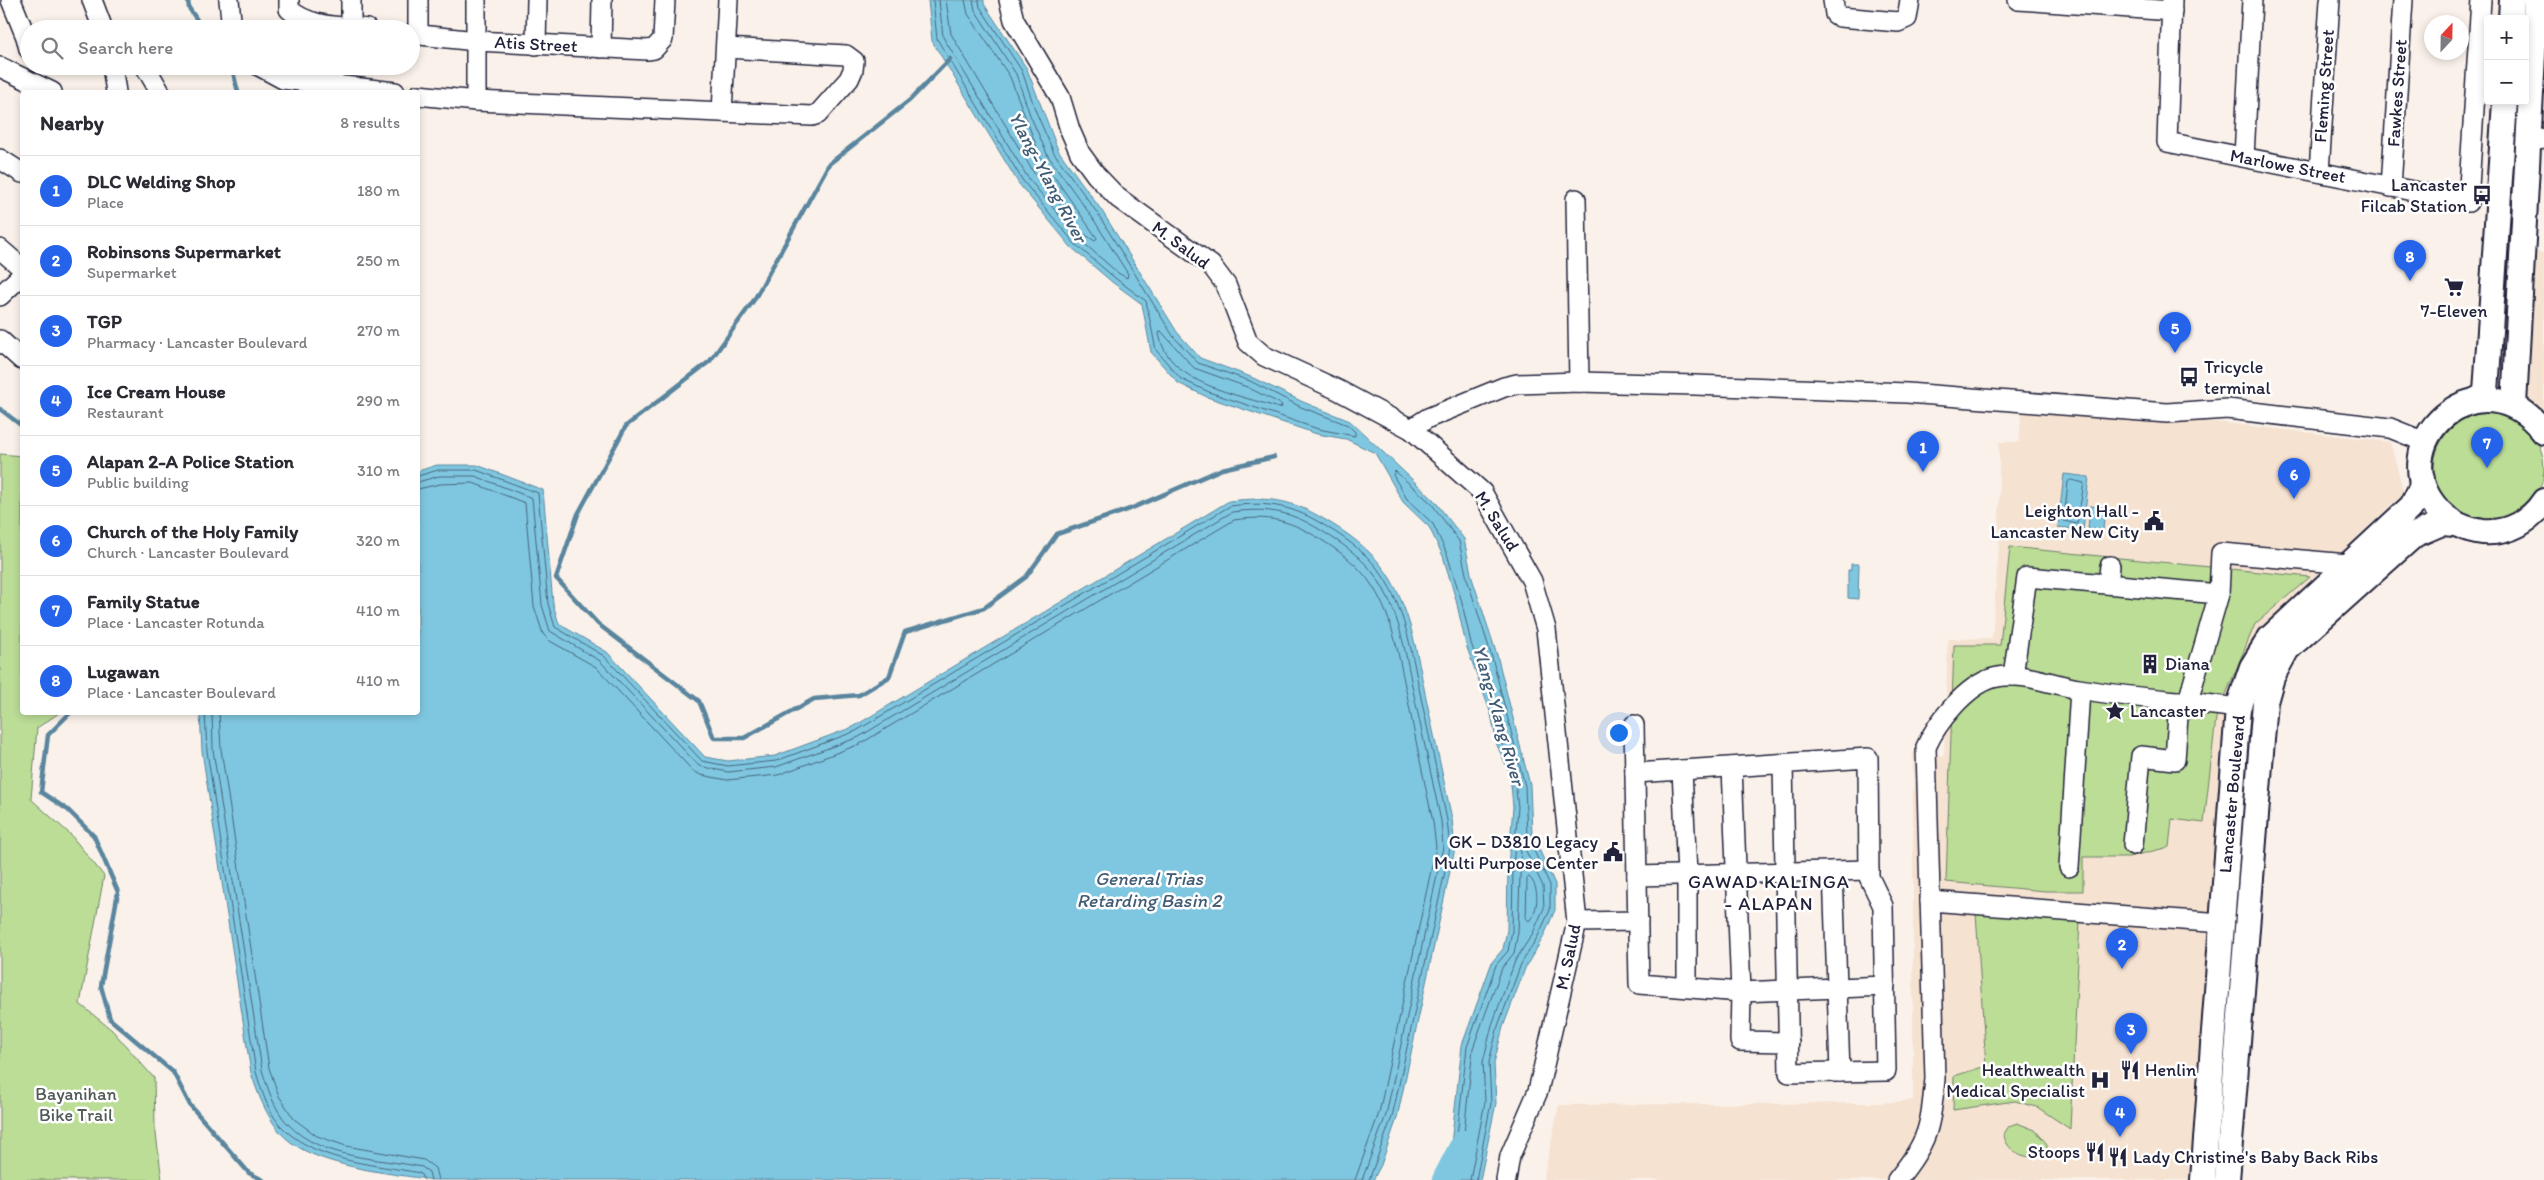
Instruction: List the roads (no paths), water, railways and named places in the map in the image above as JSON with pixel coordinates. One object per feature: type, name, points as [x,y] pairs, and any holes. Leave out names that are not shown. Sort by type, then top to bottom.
[{"type":"main road","points":[[2511,15],[2512,0]]},
{"type":"main road","points":[[2474,401],[2487,400],[2534,419],[2537,112],[2536,0]]},
{"type":"main road","points":[[2505,105],[2486,392],[2482,397],[2458,406],[2444,415],[2433,427],[2425,442],[2421,466],[2422,479],[2434,505],[2455,524],[2472,531],[2508,530],[2524,522],[2538,510],[2544,501]]},
{"type":"main road","name":"Lancaster Boulevard","points":[[2202,1180],[2238,708],[2252,667],[2270,638],[2412,506],[2418,496],[2422,479]]},
{"type":"main road","name":"Lancaster Boulevard","points":[[2227,1180],[2265,702],[2272,677],[2287,649],[2414,536],[2442,523],[2455,524]]},
{"type":"street","points":[[10,0],[20,23]]},
{"type":"street","points":[[229,0],[231,20]]},
{"type":"street","points":[[289,0],[289,9],[298,18],[305,20]]},
{"type":"street","points":[[351,0],[357,20]]},
{"type":"street","points":[[416,20],[418,0]]},
{"type":"street","points":[[476,0],[476,101]]},
{"type":"street","points":[[536,45],[537,0]]},
{"type":"street","points":[[601,48],[602,0]]},
{"type":"street","name":"Atis Street","points":[[420,34],[536,45],[646,50],[660,45],[664,31],[665,0]]},
{"type":"street","points":[[722,112],[728,0]]},
{"type":"street","name":"M. Salud","points":[[1009,0],[1014,20],[1060,97],[1070,130],[1080,153],[1118,198],[1212,265],[1226,285],[1248,342],[1264,356],[1338,390],[1411,429],[1482,492],[1532,581],[1546,629],[1578,922],[1538,1091],[1510,1156],[1506,1180]]},
{"type":"street","points":[[1834,7],[1847,18],[1903,22],[1908,13],[1910,0]]},
{"type":"street","points":[[2018,0],[2172,5]]},
{"type":"street","points":[[2244,158],[2252,0]]},
{"type":"street","name":"Fleming Street","points":[[2319,172],[2330,0]]},
{"type":"street","name":"Fawkes Street","points":[[2391,186],[2403,0]]},
{"type":"street","name":"Marlowe Street","points":[[2172,5],[2167,142],[2468,202],[2481,0]]},
{"type":"street","points":[[420,95],[476,101],[812,116],[818,114],[849,79],[853,70],[854,61],[846,55],[726,48]]},
{"type":"street","points":[[0,67],[20,71]]},
{"type":"street","points":[[33,75],[50,90]]},
{"type":"street","points":[[113,75],[116,90]]},
{"type":"street","points":[[150,75],[159,90]]},
{"type":"street","points":[[275,75],[282,79],[378,90]]},
{"type":"street","points":[[0,159],[20,172]]},
{"type":"street","points":[[1576,199],[1579,382]]},
{"type":"street","points":[[0,250],[20,266]]},
{"type":"street","points":[[0,296],[20,277]]},
{"type":"street","points":[[0,340],[20,358]]},
{"type":"street","points":[[1411,429],[1428,418],[1504,387],[1517,384],[1579,382],[1907,393],[2167,413],[2227,409],[2390,428],[2425,442]]},
{"type":"street","points":[[2133,845],[2141,756],[2175,760],[2184,701],[2219,594],[2221,554],[2348,564]]},
{"type":"street","points":[[2013,676],[2027,569],[2109,575],[2219,594]]},
{"type":"street","points":[[1897,1180],[1918,1155],[1928,1132],[1935,1072],[1926,747],[1934,728],[1977,684],[1995,677],[2013,676],[2080,690],[2238,708]]},
{"type":"street","points":[[2069,867],[2080,690]]},
{"type":"street","points":[[1634,725],[1639,984],[1741,992],[1885,986]]},
{"type":"street","points":[[1635,772],[1868,758],[1869,870],[1870,877],[1883,906],[1886,1071],[1789,1073],[1784,764]]},
{"type":"street","points":[[1732,767],[1741,992],[1740,1041],[1789,1042]]},
{"type":"street","points":[[1682,770],[1687,874],[1687,987]]},
{"type":"street","points":[[1637,876],[1869,870]]},
{"type":"street","points":[[1833,871],[1840,1072]]},
{"type":"street","points":[[1930,901],[2222,923]]},
{"type":"street","points":[[1578,922],[1638,921]]},
{"type":"water","points":[[928,0],[984,0],[984,4],[1027,69],[1058,150],[1102,211],[1177,332],[1200,358],[1251,377],[1303,402],[1350,421],[1434,500],[1464,539],[1472,578],[1497,655],[1530,785],[1532,834],[1555,884],[1555,910],[1543,938],[1526,966],[1503,1027],[1494,1063],[1496,1103],[1480,1180],[1447,1180],[1462,1045],[1492,962],[1503,949],[1507,930],[1508,867],[1513,807],[1510,774],[1497,745],[1491,714],[1466,645],[1456,600],[1443,556],[1429,527],[1403,502],[1375,453],[1346,439],[1317,434],[1207,397],[1178,383],[1151,352],[1142,304],[1112,282],[1071,247],[1019,184],[932,41]]},
{"type":"water","name":"General Trias Retarding Basin 2","points":[[437,465],[477,465],[543,490],[553,604],[559,624],[607,652],[705,757],[728,761],[775,756],[853,727],[1229,501],[1258,499],[1283,502],[1306,510],[1341,529],[1372,554],[1390,578],[1403,605],[1416,649],[1452,819],[1455,848],[1397,1118],[1381,1165],[1373,1180],[433,1180],[351,1166],[309,1153],[292,1143],[279,1131],[270,1117],[259,1096],[251,1073],[202,751],[200,715],[420,715],[420,470]]},
{"type":"water","points":[[2064,474],[2089,477],[2083,530],[2058,527]]},
{"type":"water","points":[[2090,506],[2105,507],[2103,530],[2088,529]]},
{"type":"water","points":[[1851,564],[1859,564],[1858,599],[1848,598],[1848,570],[1851,570]]},
{"type":"waterway","points":[[188,0],[189,8],[197,20]]},
{"type":"waterway","points":[[950,59],[910,100],[829,164],[754,300],[710,361],[626,426],[578,514],[556,578],[598,624],[699,701],[714,738],[744,738],[814,699],[859,695],[889,677],[905,632],[984,608],[1026,577],[1057,534],[1130,509],[1222,469],[1274,457]]},
{"type":"waterway","points":[[234,75],[238,90]]},
{"type":"waterway","points":[[0,409],[20,424]]},
{"type":"waterway","points":[[68,715],[48,735],[41,792],[68,810],[94,836],[118,892],[101,986],[110,1019],[173,1072],[190,1105],[249,1173],[263,1180]]},
{"type":"waterway","name":"Ylang-Ylang River","points":[[1445,1180],[1464,1143]]},
{"type":"place","name":"Lancaster Filcab Station","points":[[2482,195]]},
{"type":"place","name":"Lugawan","points":[[2410,281]]},
{"type":"place","name":"7-Eleven","points":[[2454,287]]},
{"type":"place","name":"Alapan 2-A Police Station","points":[[2175,353]]},
{"type":"place","name":"Tricycle terminal","points":[[2189,377]]},
{"type":"place","name":"Family Statue","points":[[2487,468]]},
{"type":"place","name":"DLC Welding Shop","points":[[1923,472]]},
{"type":"place","name":"Church of the Holy Family","points":[[2294,499]]},
{"type":"place","name":"Leighton Hall - Lancaster New City","points":[[2154,521]]},
{"type":"place","name":"Diana","points":[[2150,664]]},
{"type":"place","name":"Lancaster","points":[[2115,711]]},
{"type":"place","name":"GK – D3810 Legacy Multi Purpose Center","points":[[1613,852]]},
{"type":"place","name":"Robinsons Supermarket","points":[[2122,969]]},
{"type":"place","name":"TGP","points":[[2131,1054]]},
{"type":"place","name":"Henlin","points":[[2130,1070]]},
{"type":"place","name":"Healthwealth Medical Specialist","points":[[2100,1080]]},
{"type":"place","name":"Ice Cream House","points":[[2120,1137]]},
{"type":"place","name":"Stoops","points":[[2095,1152]]},
{"type":"place","name":"Lady Christine's Baby Back Ribs","points":[[2118,1157]]},
{"type":"district","name":"GAWAD KALINGA - ALAPAN","points":[[1769,892]]},
{"type":"park label","name":"Bayanihan Bike Trail","points":[[76,1104]]}]
